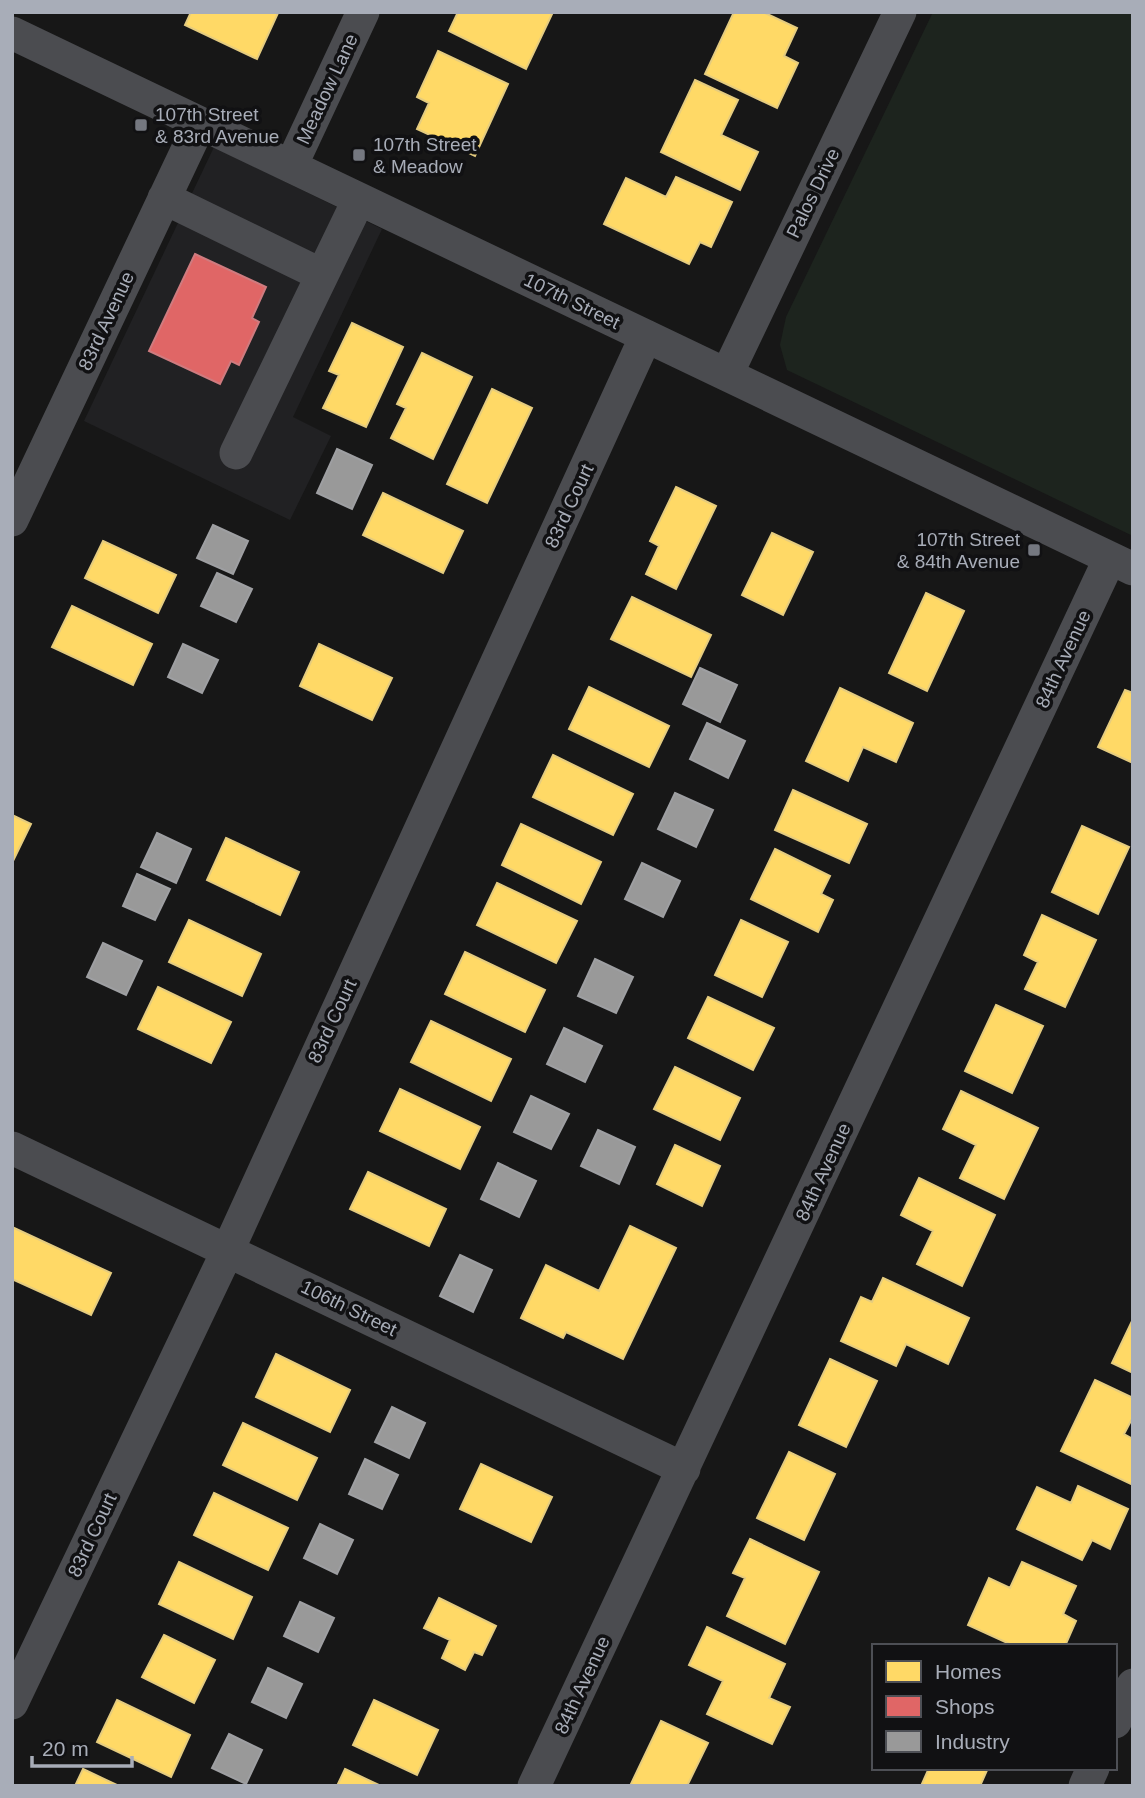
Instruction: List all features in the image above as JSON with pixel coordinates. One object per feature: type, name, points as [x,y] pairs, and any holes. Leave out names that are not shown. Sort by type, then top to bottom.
[{"type":"street","name":"Meadow Lane","points":[[291,166],[363,12]]},
{"type":"street","name":"Palos Drive","points":[[727,374],[900,12]]},
{"type":"street","name":"107th Street","points":[[12,33],[1122,563]]},
{"type":"street","name":"83rd Avenue","points":[[12,520],[200,123]]},
{"type":"street","points":[[164,198],[322,275]]},
{"type":"street","points":[[236,453],[359,198]]},
{"type":"street","name":"83rd Court","points":[[12,1703],[228,1250],[646,336]]},
{"type":"street","name":"84th Avenue","points":[[534,1786],[684,1469],[1122,563]]},
{"type":"street","name":"106th Street","points":[[12,1149],[684,1469]]},
{"type":"street","points":[[1117,1717],[1133,1685]]},
{"type":"street","points":[[1085,1786],[1092,1770]]},
{"type":"shaded area","points":[[933,12],[1133,12],[1133,536],[787,370],[780,345],[786,317]]},
{"type":"shaded area","points":[[214,147],[382,229],[293,417],[331,436],[290,520],[84,421]]},
{"type":"building: Homes","points":[[191,12],[278,13],[257,59],[185,25]]},
{"type":"building: Homes","points":[[458,12],[553,12],[526,69],[449,31]]},
{"type":"building: Homes","points":[[734,12],[763,12],[797,28],[784,56],[798,63],[777,108],[705,74]]},
{"type":"building: Homes","points":[[438,51],[508,84],[475,156],[417,129],[429,103],[417,97]]},
{"type":"building: Homes","points":[[695,80],[738,100],[721,135],[758,152],[740,190],[661,152]]},
{"type":"building: Homes","points":[[676,177],[732,202],[711,247],[700,242],[689,264],[604,224],[626,178],[666,197]]},
{"type":"building: Homes","points":[[352,323],[403,347],[366,427],[323,408],[339,375],[329,371]]},
{"type":"building: Homes","points":[[422,353],[472,377],[433,459],[391,438],[406,408],[397,404]]},
{"type":"building: Homes","points":[[492,389],[532,408],[487,503],[447,484]]},
{"type":"building: Homes","points":[[676,487],[716,506],[676,589],[646,574],[659,546],[650,541]]},
{"type":"building: Homes","points":[[383,493],[463,531],[443,573],[363,535]]},
{"type":"building: Homes","points":[[772,533],[813,552],[783,615],[742,595]]},
{"type":"building: Homes","points":[[103,541],[176,575],[158,613],[85,578]]},
{"type":"building: Homes","points":[[926,593],[964,611],[927,691],[889,673]]},
{"type":"building: Homes","points":[[632,597],[711,635],[691,677],[611,639]]},
{"type":"building: Homes","points":[[72,606],[152,644],[133,685],[52,647]]},
{"type":"building: Homes","points":[[319,644],[392,678],[372,720],[300,686]]},
{"type":"building: Homes","points":[[589,687],[669,726],[649,767],[569,729]]},
{"type":"building: Homes","points":[[840,688],[913,723],[896,762],[863,747],[848,781],[806,761]]},
{"type":"building: Homes","points":[[1125,690],[1133,693],[1133,763],[1098,747]]},
{"type":"building: Homes","points":[[553,755],[633,794],[613,835],[533,797]]},
{"type":"building: Homes","points":[[793,790],[867,824],[849,863],[775,830]]},
{"type":"building: Homes","points":[[12,815],[31,824],[12,863]]},
{"type":"building: Homes","points":[[521,824],[601,862],[581,904],[502,865]]},
{"type":"building: Homes","points":[[1082,826],[1129,847],[1098,914],[1052,892]]},
{"type":"building: Homes","points":[[226,838],[299,872],[280,915],[207,880]]},
{"type":"building: Homes","points":[[775,849],[830,876],[821,894],[833,900],[818,932],[751,899]]},
{"type":"building: Homes","points":[[497,883],[577,921],[556,963],[477,925]]},
{"type":"building: Homes","points":[[1042,915],[1096,940],[1065,1007],[1025,989],[1038,962],[1024,955]]},
{"type":"building: Homes","points":[[189,920],[261,954],[242,996],[169,962]]},
{"type":"building: Homes","points":[[741,920],[788,942],[762,997],[715,975]]},
{"type":"building: Homes","points":[[465,952],[545,990],[525,1032],[445,994]]},
{"type":"building: Homes","points":[[158,987],[231,1022],[211,1063],[138,1029]]},
{"type":"building: Homes","points":[[708,997],[774,1028],[753,1070],[688,1038]]},
{"type":"building: Homes","points":[[996,1005],[1043,1026],[1012,1093],[965,1071]]},
{"type":"building: Homes","points":[[431,1021],[511,1059],[491,1101],[411,1062]]},
{"type":"building: Homes","points":[[675,1067],[740,1098],[720,1140],[654,1109]]},
{"type":"building: Homes","points":[[400,1089],[480,1127],[460,1169],[380,1131]]},
{"type":"building: Homes","points":[[961,1091],[1038,1128],[1004,1199],[960,1178],[976,1145],[943,1129]]},
{"type":"building: Homes","points":[[675,1145],[720,1166],[702,1206],[657,1184]]},
{"type":"building: Homes","points":[[368,1172],[446,1209],[429,1246],[350,1209]]},
{"type":"building: Homes","points":[[919,1178],[995,1215],[962,1286],[917,1264],[933,1231],[901,1215]]},
{"type":"building: Homes","points":[[630,1226],[676,1248],[623,1359],[566,1332],[563,1338],[521,1318],[546,1265],[599,1291]]},
{"type":"building: Homes","points":[[12,1227],[111,1273],[91,1315],[12,1279]]},
{"type":"building: Homes","points":[[883,1278],[969,1318],[948,1364],[906,1344],[896,1366],[841,1341],[861,1297],[872,1302]]},
{"type":"building: Homes","points":[[1133,1319],[1133,1373],[1112,1363]]},
{"type":"building: Homes","points":[[276,1354],[350,1390],[330,1432],[256,1397]]},
{"type":"building: Homes","points":[[830,1359],[877,1381],[846,1447],[799,1425]]},
{"type":"building: Homes","points":[[1095,1380],[1133,1398],[1133,1417],[1124,1434],[1133,1439],[1133,1485],[1061,1451]]},
{"type":"building: Homes","points":[[243,1423],[317,1458],[297,1500],[223,1465]]},
{"type":"building: Homes","points":[[789,1452],[835,1474],[804,1540],[757,1518]]},
{"type":"building: Homes","points":[[481,1464],[552,1497],[531,1542],[460,1509]]},
{"type":"building: Homes","points":[[1078,1486],[1128,1509],[1110,1549],[1092,1540],[1082,1560],[1017,1529],[1037,1487],[1071,1503]]},
{"type":"building: Homes","points":[[214,1493],[288,1528],[268,1570],[194,1535]]},
{"type":"building: Homes","points":[[750,1539],[819,1572],[785,1644],[727,1616],[745,1578],[733,1573]]},
{"type":"building: Homes","points":[[179,1562],[252,1597],[233,1639],[159,1604]]},
{"type":"building: Homes","points":[[1022,1562],[1076,1586],[1063,1614],[1076,1621],[1066,1644],[1010,1644],[968,1625],[989,1578],[1010,1588]]},
{"type":"building: Homes","points":[[439,1598],[496,1626],[482,1655],[474,1652],[465,1670],[442,1658],[450,1640],[424,1628]]},
{"type":"building: Homes","points":[[707,1627],[785,1664],[769,1698],[790,1707],[772,1744],[707,1714],[723,1681],[689,1665]]},
{"type":"building: Homes","points":[[164,1635],[215,1660],[194,1703],[142,1677]]},
{"type":"building: Homes","points":[[117,1700],[190,1735],[171,1777],[97,1742]]},
{"type":"building: Homes","points":[[374,1700],[438,1730],[417,1775],[353,1745]]},
{"type":"building: Homes","points":[[661,1721],[708,1743],[687,1786],[630,1786]]},
{"type":"building: Homes","points":[[83,1769],[119,1786],[75,1786]]},
{"type":"building: Homes","points":[[345,1769],[381,1786],[337,1786]]},
{"type":"building: Homes","points":[[928,1770],[987,1770],[980,1786],[921,1786]]},
{"type":"building: Shops","points":[[195,254],[266,287],[252,318],[259,322],[239,365],[231,361],[220,384],[149,351]]},
{"type":"building: Industry","points":[[337,449],[372,465],[352,509],[317,493]]},
{"type":"building: Industry","points":[[213,525],[248,541],[233,574],[197,558]]},
{"type":"building: Industry","points":[[217,573],[252,589],[236,622],[201,606]]},
{"type":"building: Industry","points":[[183,644],[218,660],[202,693],[168,677]]},
{"type":"building: Industry","points":[[700,668],[737,685],[720,722],[683,704]]},
{"type":"building: Industry","points":[[707,723],[745,741],[728,778],[690,759]]},
{"type":"building: Industry","points":[[675,793],[713,810],[696,847],[658,829]]},
{"type":"building: Industry","points":[[157,833],[191,849],[176,883],[141,867]]},
{"type":"building: Industry","points":[[642,863],[680,881],[663,917],[625,899]]},
{"type":"building: Industry","points":[[137,874],[170,889],[155,920],[123,906]]},
{"type":"building: Industry","points":[[103,943],[142,961],[126,995],[87,977]]},
{"type":"building: Industry","points":[[595,959],[633,977],[616,1013],[578,996]]},
{"type":"building: Industry","points":[[564,1028],[602,1046],[585,1082],[547,1064]]},
{"type":"building: Industry","points":[[531,1096],[569,1114],[551,1149],[514,1132]]},
{"type":"building: Industry","points":[[598,1130],[635,1147],[619,1184],[581,1166]]},
{"type":"building: Industry","points":[[498,1163],[536,1181],[519,1217],[481,1199]]},
{"type":"building: Industry","points":[[460,1255],[492,1270],[473,1312],[440,1296]]},
{"type":"building: Industry","points":[[392,1407],[425,1423],[409,1458],[375,1442]]},
{"type":"building: Industry","points":[[365,1459],[398,1475],[382,1509],[349,1494]]},
{"type":"building: Industry","points":[[320,1524],[353,1540],[337,1574],[304,1558]]},
{"type":"building: Industry","points":[[300,1602],[334,1618],[318,1652],[284,1636]]},
{"type":"building: Industry","points":[[268,1668],[302,1684],[286,1718],[252,1702]]},
{"type":"building: Industry","points":[[229,1734],[262,1750],[246,1784],[212,1768]]},
{"type":"place","name":"107th Street & 83rd Avenue","points":[[141,125]]},
{"type":"place","name":"107th Street & Meadow","points":[[359,155]]},
{"type":"place","name":"107th Street & 84th Avenue","points":[[1034,550]]}]
